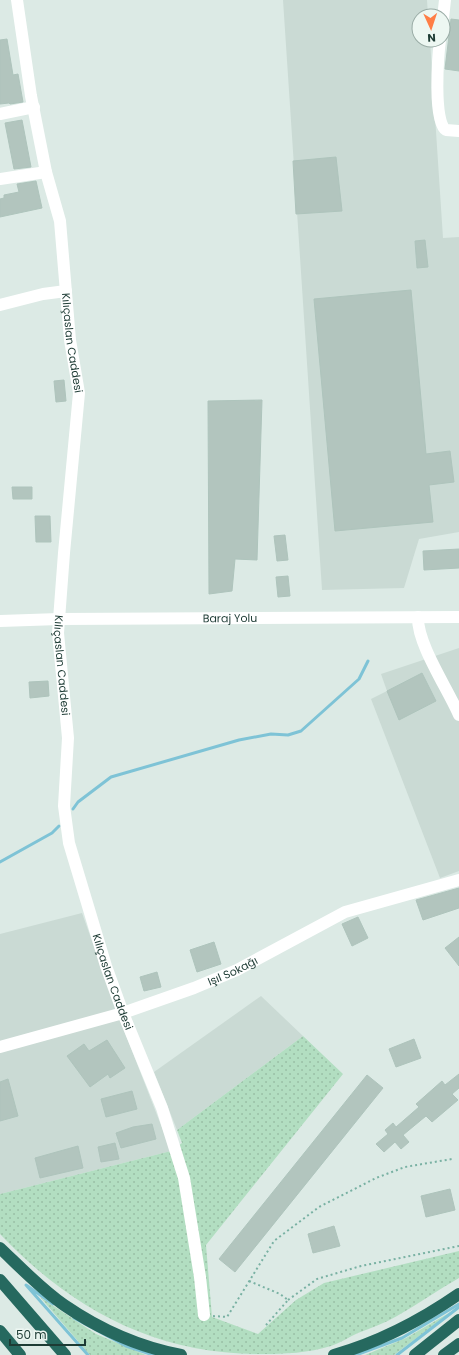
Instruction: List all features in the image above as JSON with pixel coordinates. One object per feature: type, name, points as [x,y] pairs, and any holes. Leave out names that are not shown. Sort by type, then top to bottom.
[{"type":"highway","points":[[0,1248],[63,1304],[98,1326],[130,1340],[181,1355]]},
{"type":"highway","points":[[0,1280],[65,1355]]},
{"type":"highway","points":[[334,1355],[365,1346],[394,1333],[459,1294]]},
{"type":"highway","points":[[415,1355],[459,1320]]},
{"type":"highway","points":[[0,1332],[20,1355]]},
{"type":"highway","points":[[0,1336],[14,1355]]},
{"type":"highway","points":[[444,1355],[459,1344]]},
{"type":"street","name":"Kılıçaslan Caddesi","points":[[16,0],[46,172],[60,221],[70,340],[79,393],[58,633],[68,738],[64,806],[69,842],[106,966],[162,1108],[184,1178],[200,1277],[204,1315]]},
{"type":"street","points":[[439,48],[437,70],[440,122],[446,130],[459,131]]},
{"type":"street","points":[[0,114],[34,107]]},
{"type":"street","points":[[0,179],[46,172]]},
{"type":"street","points":[[0,305],[43,294],[66,291]]},
{"type":"street","name":"Baraj Yolu","points":[[0,621],[59,618],[459,616]]},
{"type":"street","points":[[418,617],[418,623],[425,647],[459,715]]},
{"type":"street","name":"Işıl Sokağı","points":[[0,1047],[123,1012],[194,988],[237,970],[345,912],[459,880]]},
{"type":"path","points":[[204,1315],[227,1317],[274,1241],[319,1207],[376,1178],[405,1167],[452,1159]]},
{"type":"path","points":[[266,1325],[288,1300],[317,1279],[361,1266],[459,1246]]},
{"type":"path","points":[[249,1281],[280,1294],[288,1300]]},
{"type":"shaded area","points":[[283,0],[427,0],[428,8],[411,8],[411,48],[431,48],[443,238],[459,237],[459,532],[419,539],[404,588],[322,590]]},
{"type":"shaded area","points":[[459,648],[459,871],[440,878],[371,699],[387,691],[381,674]]},
{"type":"shaded area","points":[[82,913],[120,1020],[171,1151],[0,1194],[0,934]]},
{"type":"shaded area","points":[[261,996],[303,1036],[177,1130],[154,1072]]},
{"type":"green space","points":[[303,1036],[343,1074],[206,1245],[212,1317],[258,1334],[296,1300],[324,1283],[459,1251],[459,1278],[392,1319],[331,1346],[305,1352],[288,1353],[262,1354],[223,1352],[186,1346],[151,1336],[118,1322],[86,1305],[56,1285],[27,1261],[0,1234],[0,1194],[171,1151],[182,1143],[177,1130]]},
{"type":"green space","points":[[40,1297],[96,1334],[146,1355],[90,1355]]},
{"type":"green space","points":[[454,1310],[394,1355],[365,1355],[406,1338]]},
{"type":"building","points":[[451,19],[459,20],[459,71],[445,69],[448,48],[451,48]]},
{"type":"building","points":[[7,39],[13,75],[18,74],[23,102],[0,104],[0,40]]},
{"type":"building","points":[[22,120],[31,167],[14,169],[5,123]]},
{"type":"building","points":[[336,157],[342,211],[296,214],[293,161]]},
{"type":"building","points":[[36,181],[42,208],[0,217],[0,199],[4,198],[4,195],[19,192],[17,184]]},
{"type":"building","points":[[425,240],[428,267],[417,268],[415,241]]},
{"type":"building","points":[[411,290],[426,454],[450,451],[454,482],[429,485],[433,522],[335,531],[314,299]]},
{"type":"building","points":[[64,380],[66,401],[56,402],[54,381]]},
{"type":"building","points":[[262,400],[257,560],[235,559],[232,591],[209,594],[208,401]]},
{"type":"building","points":[[12,487],[32,487],[32,499],[13,499]]},
{"type":"building","points":[[35,516],[50,516],[51,542],[36,542]]},
{"type":"building","points":[[285,535],[288,560],[277,561],[274,536]]},
{"type":"building","points":[[459,549],[459,568],[424,570],[423,551]]},
{"type":"building","points":[[288,576],[290,596],[278,597],[276,577]]},
{"type":"building","points":[[422,673],[436,701],[399,720],[387,691]]},
{"type":"building","points":[[48,681],[49,696],[30,698],[29,682]]},
{"type":"building","points":[[459,888],[459,908],[423,920],[416,900]]},
{"type":"building","points":[[358,917],[368,938],[352,946],[342,924]]},
{"type":"building","points":[[459,937],[459,966],[445,948]]},
{"type":"building","points":[[214,942],[221,964],[197,972],[190,950]]},
{"type":"building","points":[[157,972],[161,987],[144,991],[140,977]]},
{"type":"building","points":[[414,1039],[421,1058],[396,1067],[389,1049]]},
{"type":"building","points":[[107,1040],[125,1068],[110,1078],[108,1074],[90,1087],[67,1056],[84,1044],[89,1051]]},
{"type":"building","points":[[459,1074],[459,1088],[452,1094],[458,1100],[432,1122],[426,1116],[403,1135],[409,1142],[401,1149],[395,1142],[384,1152],[376,1144],[388,1134],[385,1130],[393,1123],[396,1127],[419,1107],[416,1104],[442,1081],[445,1085]]},
{"type":"building","points":[[367,1075],[383,1088],[235,1272],[219,1259]]},
{"type":"building","points":[[8,1079],[18,1116],[0,1121],[0,1082]]},
{"type":"building","points":[[132,1091],[137,1109],[106,1117],[101,1099]]},
{"type":"building","points":[[152,1124],[156,1139],[121,1148],[116,1133],[133,1127]]},
{"type":"building","points":[[115,1143],[119,1159],[101,1162],[98,1147]]},
{"type":"building","points":[[78,1146],[83,1168],[40,1178],[35,1158]]},
{"type":"building","points":[[450,1189],[455,1210],[426,1217],[421,1196]]},
{"type":"building","points":[[334,1226],[340,1246],[313,1253],[308,1234]]},
{"type":"waterway","points":[[73,809],[78,802],[111,777],[239,740],[271,734],[288,735],[301,731],[359,679],[368,661]]},
{"type":"waterway","points":[[0,862],[52,833],[59,826]]},
{"type":"waterway","points":[[53,1304],[26,1285],[88,1355]]},
{"type":"waterway","points":[[356,1355],[402,1338],[459,1304]]},
{"type":"waterway","points":[[397,1355],[459,1307]]},
{"type":"waterway","points":[[74,1318],[126,1346],[153,1355]]}]
